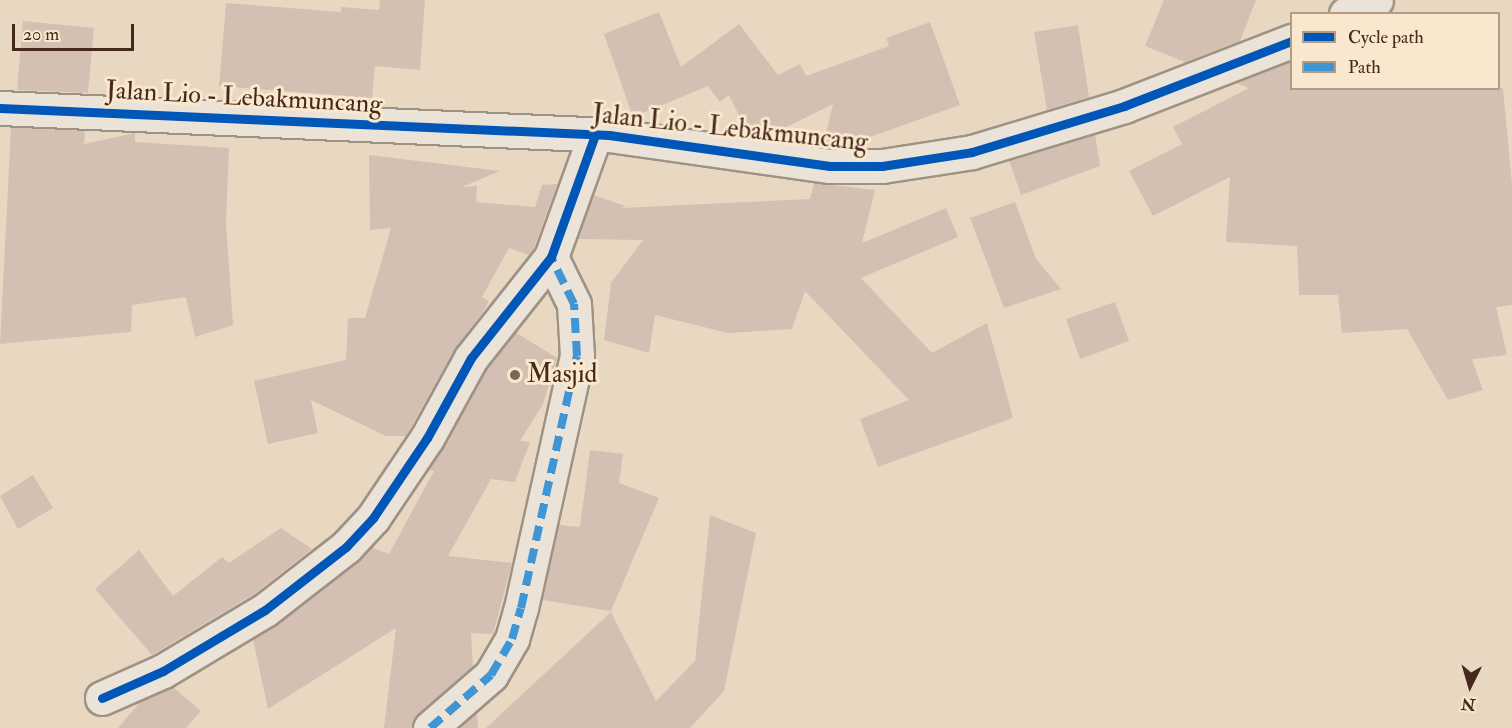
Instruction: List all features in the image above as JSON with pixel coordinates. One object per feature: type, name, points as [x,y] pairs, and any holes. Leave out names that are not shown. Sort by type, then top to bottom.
[{"type":"street","points":[[1350,12],[1376,0]]},
{"type":"street","name":"Jalan Lio - Lebakmuncang","points":[[0,108],[595,135],[830,166],[918,162],[972,152],[1124,106],[1290,41]]},
{"type":"street","points":[[102,698],[216,642],[346,547],[427,438],[471,358],[551,257],[595,135]]},
{"type":"street","points":[[430,728],[490,675],[512,639],[521,608],[577,357],[574,303],[551,257]]},
{"type":"building","points":[[380,0],[425,0],[420,70],[375,66],[372,98],[219,86],[226,3],[341,12],[341,7],[379,10]]},
{"type":"building","points":[[1164,0],[1256,0],[1240,41],[1185,62],[1145,46]]},
{"type":"building","points":[[659,12],[681,67],[739,24],[778,75],[800,64],[806,76],[889,46],[886,38],[930,22],[960,105],[842,147],[823,146],[833,104],[764,138],[749,136],[729,95],[720,102],[708,86],[633,117],[604,34]]},
{"type":"building","points":[[23,21],[94,28],[88,93],[17,90]]},
{"type":"building","points":[[1078,25],[1089,97],[1047,110],[1034,32]]},
{"type":"building","points":[[1290,62],[1290,90],[1500,90],[1503,88],[1512,184],[1512,305],[1496,307],[1507,355],[1472,359],[1483,390],[1448,400],[1407,329],[1342,333],[1338,295],[1299,295],[1297,246],[1226,242],[1230,177],[1153,216],[1129,171],[1182,144],[1173,127],[1249,88],[1236,83]]},
{"type":"building","points":[[11,127],[85,131],[84,144],[135,133],[135,142],[229,148],[226,223],[233,325],[195,337],[186,297],[132,305],[131,332],[0,344]]},
{"type":"building","points":[[1095,134],[1100,166],[1021,195],[1009,160]]},
{"type":"building","points":[[369,155],[500,171],[462,187],[477,186],[476,202],[535,207],[542,185],[557,184],[534,248],[529,255],[509,248],[482,297],[489,301],[483,312],[455,349],[406,436],[386,436],[311,400],[318,433],[268,444],[254,381],[346,360],[348,318],[365,318],[391,228],[370,230]]},
{"type":"building","points":[[814,183],[875,190],[862,243],[946,208],[958,237],[861,278],[932,353],[987,323],[1013,418],[878,467],[860,419],[909,400],[805,291],[792,329],[728,333],[655,315],[649,353],[604,340],[611,283],[643,240],[577,239],[593,195],[626,206],[621,208],[810,199]]},
{"type":"building","points":[[1015,202],[1036,259],[1061,289],[1004,308],[970,218]]},
{"type":"building","points":[[1115,302],[1129,341],[1080,359],[1066,319]]},
{"type":"building","points":[[515,332],[557,358],[543,404],[520,441],[530,442],[515,482],[491,479],[448,556],[512,563],[493,634],[471,633],[473,666],[418,714],[412,728],[384,728],[396,628],[268,709],[253,639],[371,547],[389,554],[434,471],[428,470],[487,368]]},
{"type":"building","points":[[590,450],[623,454],[619,483],[659,498],[611,611],[542,600],[559,525],[580,527]]},
{"type":"building","points":[[33,475],[53,508],[18,529],[0,496]]},
{"type":"building","points":[[710,515],[756,533],[724,691],[690,728],[486,728],[611,612],[656,701],[695,661]]},
{"type":"building","points":[[281,528],[312,549],[254,594],[152,655],[95,589],[139,550],[173,596],[222,557],[229,563]]},
{"type":"building","points":[[173,687],[201,711],[186,728],[118,728],[141,701]]},
{"type":"building","points":[[477,712],[478,728],[459,728]]},
{"type":"marked path","points":[[430,728],[491,675],[512,639],[521,608],[577,356],[574,304],[551,257]]},
{"type":"cycle path","points":[[0,108],[609,135],[830,166],[882,166],[972,152],[1124,106],[1290,42]]},
{"type":"cycle path","points":[[102,698],[163,671],[265,610],[346,547],[373,518],[427,438],[471,358],[551,257],[595,135]]},
{"type":"place","name":"Masjid","points":[[515,375]]}]
